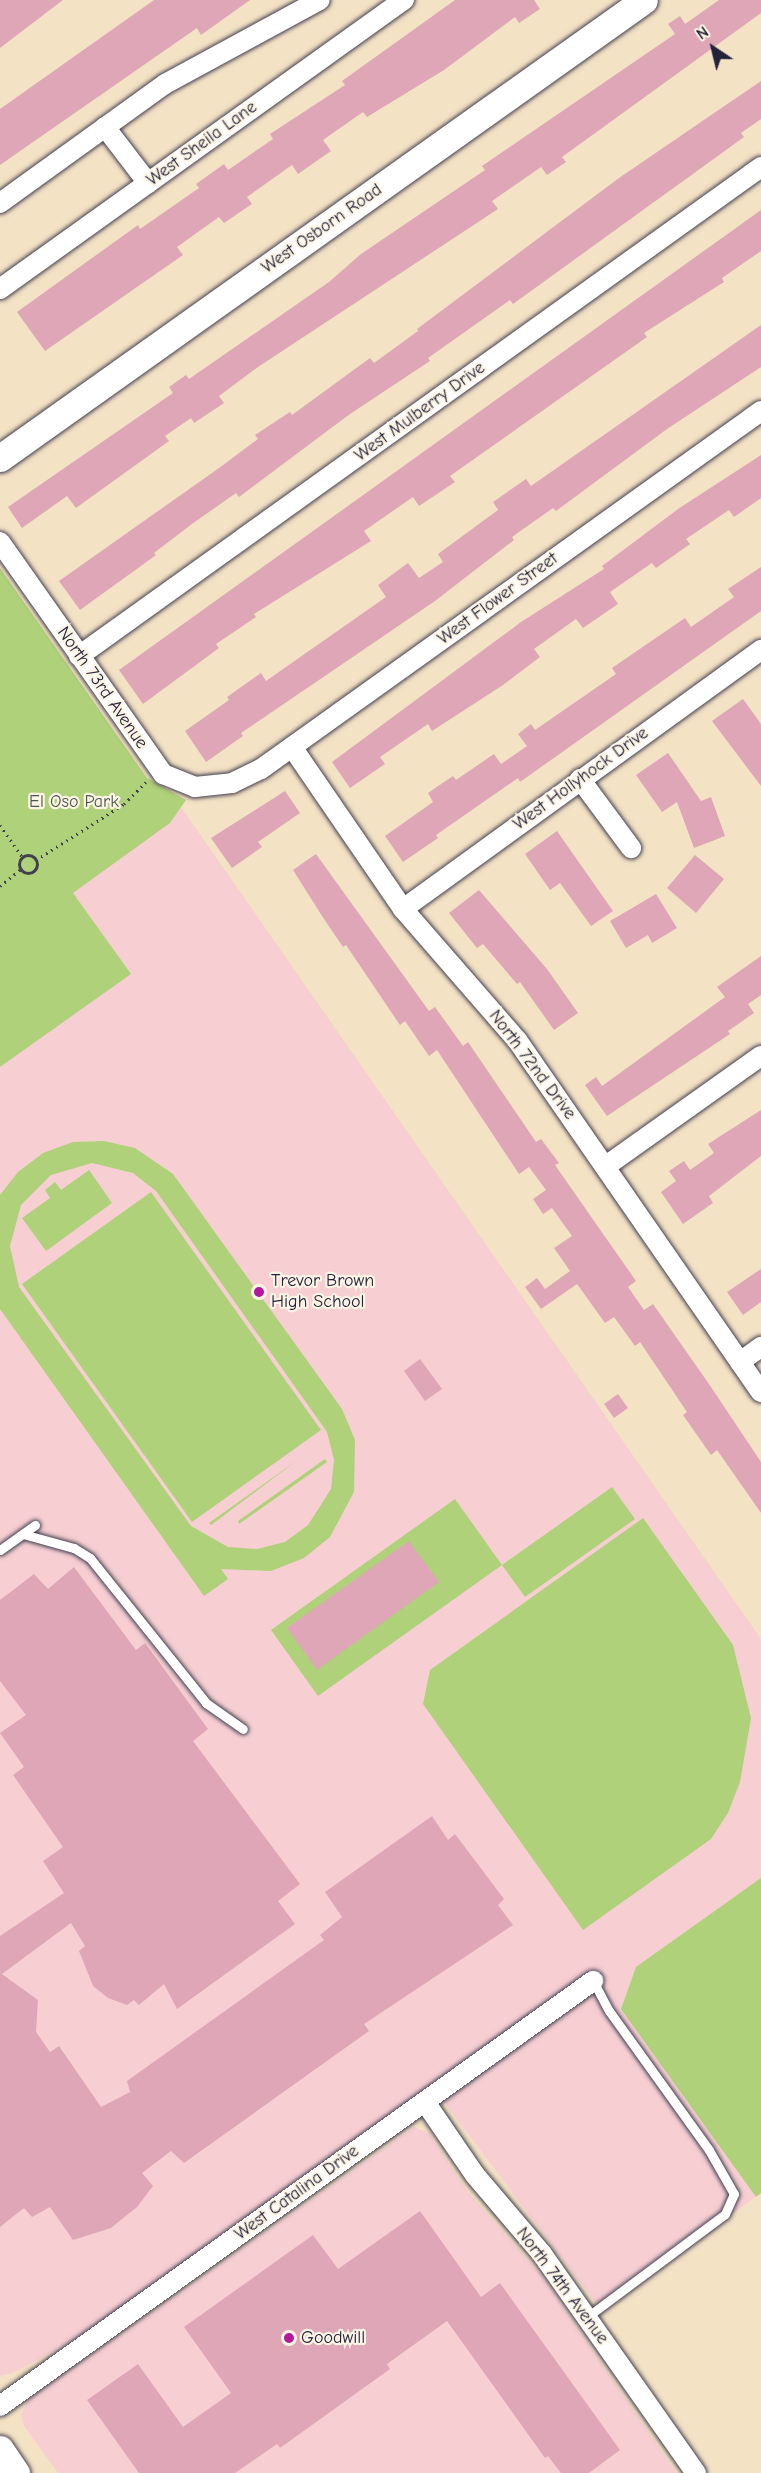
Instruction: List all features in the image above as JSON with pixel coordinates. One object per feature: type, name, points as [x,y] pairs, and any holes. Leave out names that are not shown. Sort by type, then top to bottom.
[{"type":"street","points":[[0,203],[165,84],[320,0]]},
{"type":"street","name":"West Sheila Lane","points":[[0,289],[404,0]]},
{"type":"street","name":"West Osborn Road","points":[[0,458],[644,0]]},
{"type":"street","points":[[105,127],[148,183]]},
{"type":"street","name":"West Mulberry Drive","points":[[79,656],[761,167]]},
{"type":"street","name":"West Flower Street","points":[[232,783],[261,769],[761,411]]},
{"type":"street","name":"North 73rd Avenue","points":[[0,542],[163,774],[195,787],[232,783]]},
{"type":"street","name":"West Hollyhock Drive","points":[[403,909],[761,650]]},
{"type":"street","name":"North 72nd Drive","points":[[292,747],[403,909],[517,1040],[761,1392]]},
{"type":"street","points":[[580,779],[631,848]]},
{"type":"street","points":[[606,1166],[761,1056]]},
{"type":"street","points":[[740,1362],[761,1347]]},
{"type":"street","name":"West Catalina Drive","points":[[0,2406],[593,1981]]},
{"type":"street","name":"North 74th Avenue","points":[[425,2102],[475,2175],[542,2254],[696,2473]]},
{"type":"street","points":[[0,2449],[16,2473]]},
{"type":"lane","points":[[0,1550],[35,1526]]},
{"type":"lane","points":[[23,1534],[74,1548],[90,1558],[206,1703],[243,1729]]},
{"type":"lane","points":[[587,2316],[725,2214],[734,2194],[709,2150],[603,2003],[593,1981]]},
{"type":"path","points":[[21,869],[32,872],[36,860],[124,804],[149,779]]},
{"type":"path","points":[[0,825],[23,858],[21,869],[0,886]]},
{"type":"path","points":[[23,858],[36,860]]},
{"type":"shaded area","name":"Trevor Brown High School","points":[[181,807],[761,1639],[761,2193],[601,2310],[431,2085],[81,2337],[13,2373],[0,2376],[0,945],[170,823]]},
{"type":"shaded area","points":[[414,2127],[429,2133],[467,2191],[544,2278],[676,2473],[58,2473],[24,2426],[21,2415],[28,2399]]},
{"type":"green space","name":"El Oso Park","points":[[0,568],[147,778],[186,800],[170,823],[73,893],[131,974],[0,1067]]},
{"type":"green space","points":[[104,1141],[135,1148],[173,1174],[342,1409],[355,1440],[354,1492],[330,1537],[304,1558],[271,1571],[221,1569],[228,1579],[204,1596],[0,1309],[0,1195],[18,1172],[43,1153],[73,1142]],"holes":[[[92,1163],[133,1173],[156,1191],[327,1432],[334,1460],[331,1489],[308,1525],[285,1542],[257,1549],[228,1547],[191,1526],[19,1287],[10,1246],[21,1205],[51,1175]]]},
{"type":"green space","points":[[89,1170],[112,1203],[46,1251],[22,1218],[50,1198],[45,1190],[55,1182],[61,1190]]},
{"type":"green space","points":[[151,1192],[321,1430],[192,1522],[22,1284]]},
{"type":"green space","points":[[299,1459],[211,1525],[209,1523]]},
{"type":"green space","points":[[325,1459],[327,1462],[239,1524],[238,1521]]},
{"type":"green space","points":[[612,1487],[635,1519],[525,1597],[502,1565]]},
{"type":"green space","points":[[455,1499],[502,1565],[318,1696],[271,1630]]},
{"type":"green space","points":[[643,1518],[733,1645],[751,1718],[740,1782],[728,1813],[711,1839],[583,1930],[423,1704],[430,1670]]},
{"type":"green space","points":[[761,1878],[761,2193],[756,2197],[621,2009],[636,1967]]},
{"type":"building","points":[[0,0],[63,0],[0,48]]},
{"type":"building","points":[[154,0],[250,0],[201,35],[197,28],[0,165],[0,109]]},
{"type":"building","points":[[455,0],[534,0],[540,9],[519,23],[515,17],[444,70],[367,117],[363,112],[323,140],[331,151],[298,174],[292,165],[247,197],[252,204],[224,223],[219,217],[177,247],[183,255],[45,351],[17,312],[138,225],[140,229],[199,188],[196,184],[224,164],[228,170],[273,139],[270,134],[345,85],[342,81]]},
{"type":"building","points":[[719,0],[761,0],[761,13],[562,157],[566,162],[547,175],[541,167],[492,201],[498,209],[258,367],[219,396],[224,403],[194,423],[191,418],[165,436],[169,441],[76,508],[67,496],[22,528],[8,507],[173,393],[169,387],[186,375],[189,379],[329,282],[361,254],[485,170],[482,166],[675,34],[668,24],[680,16],[685,24]]},
{"type":"building","points":[[761,81],[761,119],[741,133],[744,137],[513,304],[510,300],[428,358],[430,361],[350,414],[239,497],[236,493],[192,524],[154,553],[156,555],[80,610],[59,581],[258,439],[255,435],[290,412],[292,415],[370,358],[374,363],[619,178]]},
{"type":"building","points":[[761,210],[761,251],[722,278],[724,282],[644,333],[647,337],[450,476],[455,482],[419,506],[413,497],[364,531],[371,541],[254,614],[256,617],[216,644],[219,648],[143,704],[119,670]]},
{"type":"building","points":[[761,325],[761,367],[667,429],[556,511],[553,508],[512,537],[514,540],[435,601],[241,733],[243,736],[206,762],[185,731],[229,700],[227,697],[261,673],[266,681],[386,597],[378,585],[408,563],[419,578],[443,562],[438,554],[498,510],[493,502],[526,479],[531,486]]},
{"type":"building","points":[[761,455],[761,498],[734,517],[729,510],[686,539],[690,544],[656,568],[652,563],[610,592],[618,604],[583,628],[576,619],[534,649],[540,657],[503,685],[432,731],[428,724],[380,757],[385,764],[350,788],[332,762],[521,622],[604,569],[602,566],[678,509]]},
{"type":"building","points":[[761,567],[761,611],[520,782],[518,778],[436,835],[438,838],[403,862],[385,836],[433,802],[428,793],[453,776],[456,780],[494,754],[501,764],[527,746],[518,734],[531,724],[535,730],[616,674],[612,668],[685,618],[691,627],[734,597],[728,589]]},
{"type":"building","points":[[743,699],[761,724],[761,786],[712,721]]},
{"type":"building","points":[[668,753],[701,801],[711,797],[725,836],[694,848],[677,802],[662,812],[636,775]]},
{"type":"building","points":[[285,791],[300,813],[258,842],[262,847],[232,868],[211,838]]},
{"type":"building","points":[[557,831],[613,911],[591,926],[560,883],[550,890],[525,854]]},
{"type":"building","points":[[316,854],[429,1011],[435,1007],[463,1046],[468,1042],[536,1142],[541,1139],[559,1163],[555,1165],[636,1281],[628,1287],[644,1310],[653,1304],[709,1384],[761,1462],[761,1513],[717,1450],[711,1455],[683,1415],[687,1412],[640,1342],[635,1346],[614,1317],[605,1323],[577,1284],[541,1309],[525,1287],[537,1278],[545,1289],[570,1271],[554,1248],[572,1236],[552,1208],[543,1214],[533,1199],[546,1190],[529,1167],[519,1174],[437,1050],[429,1056],[405,1021],[400,1025],[346,945],[343,947],[322,916],[293,870]]},
{"type":"building","points":[[695,855],[724,879],[696,913],[667,888]]},
{"type":"building","points":[[479,890],[547,969],[578,1013],[554,1030],[520,982],[517,984],[483,944],[477,948],[449,913]]},
{"type":"building","points":[[656,894],[677,928],[652,943],[648,935],[626,948],[610,921]]},
{"type":"building","points":[[761,956],[761,995],[748,1004],[754,1013],[728,1031],[730,1034],[607,1116],[585,1085],[596,1077],[602,1086],[725,997],[717,987]]},
{"type":"building","points":[[761,1110],[761,1156],[709,1196],[713,1203],[683,1224],[661,1192],[676,1181],[669,1171],[684,1161],[690,1170],[714,1153],[708,1144]]},
{"type":"building","points":[[761,1269],[761,1302],[743,1315],[727,1292]]},
{"type":"building","points":[[420,1359],[442,1389],[425,1401],[404,1371]]},
{"type":"building","points":[[618,1394],[628,1408],[614,1418],[604,1404]]},
{"type":"building","points":[[409,1541],[439,1582],[317,1670],[287,1628]]},
{"type":"building","points":[[74,1567],[136,1650],[145,1643],[208,1729],[193,1741],[300,1884],[278,1901],[295,1924],[177,2009],[164,1984],[139,2005],[134,2000],[127,2005],[108,1998],[93,1986],[79,1951],[85,1946],[71,1923],[2,1974],[38,2000],[36,2032],[50,2052],[59,2046],[101,2107],[130,2092],[127,2081],[324,1940],[320,1935],[342,1917],[325,1892],[432,1816],[448,1840],[455,1834],[504,1899],[498,1905],[513,1925],[364,2024],[369,2031],[184,2163],[171,2151],[142,2173],[153,2186],[137,2207],[111,2228],[73,2240],[50,2207],[32,2217],[24,2208],[0,2227],[0,1936],[64,1893],[43,1861],[63,1847],[13,1775],[24,1767],[0,1733],[26,1715],[0,1681],[0,1600],[34,1574],[48,1589]]},
{"type":"building","points":[[420,2211],[481,2297],[500,2283],[620,2450],[589,2473],[561,2473],[548,2456],[545,2458],[447,2321],[387,2364],[390,2369],[280,2448],[277,2444],[235,2473],[139,2473],[87,2400],[138,2364],[183,2427],[231,2393],[184,2327],[313,2235],[338,2269]]},
{"type":"place","name":"Trevor Brown High School","points":[[259,1292]]},
{"type":"place","name":"Goodwill","points":[[289,2338]]}]
